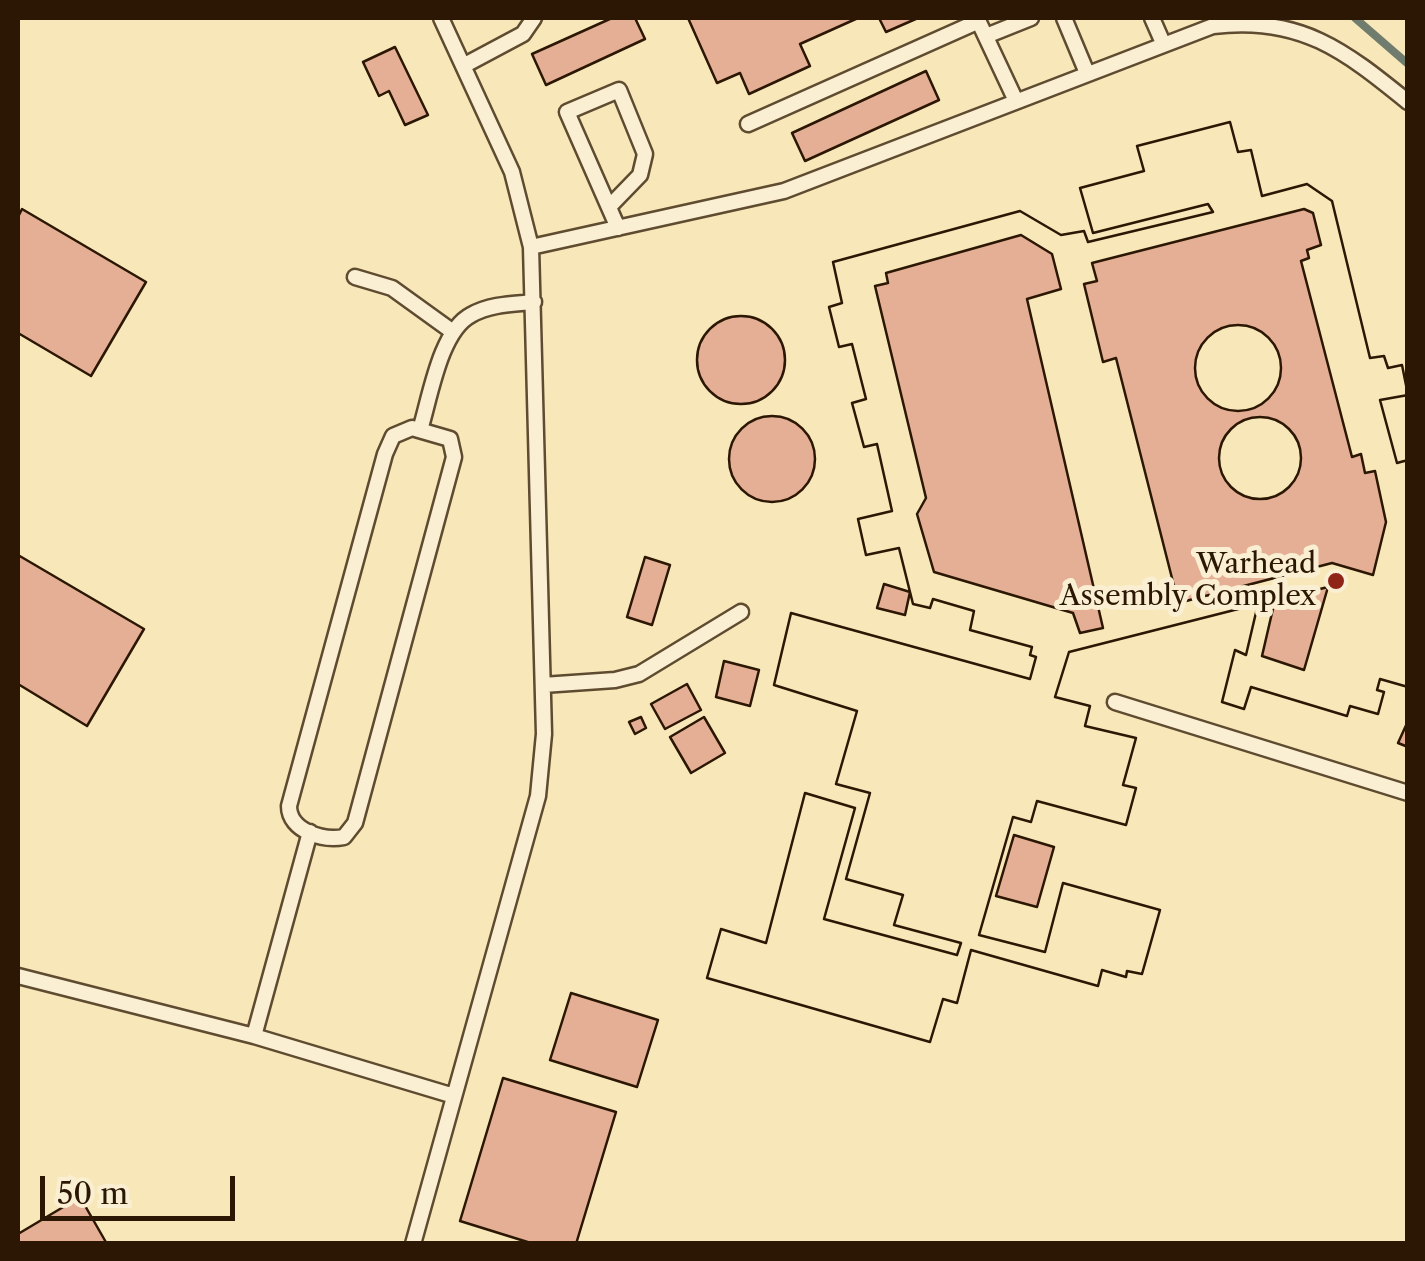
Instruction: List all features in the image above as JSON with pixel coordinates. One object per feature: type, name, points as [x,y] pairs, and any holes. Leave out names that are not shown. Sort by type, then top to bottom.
[{"type":"lane","points":[[413,1244],[538,796],[543,685],[530,247],[512,172],[442,18]]},
{"type":"lane","points":[[464,66],[523,34],[534,18]]},
{"type":"lane","points":[[748,124],[981,25],[1031,18]]},
{"type":"lane","points":[[1064,18],[1087,73]]},
{"type":"lane","points":[[1152,18],[1163,43]]},
{"type":"lane","points":[[530,247],[784,191],[1213,26],[1232,23],[1294,30],[1336,46],[1408,102]]},
{"type":"lane","points":[[981,25],[1016,100]]},
{"type":"lane","points":[[608,207],[640,175],[645,154],[619,90],[567,112],[608,207],[618,228]]},
{"type":"lane","points":[[355,277],[392,288],[453,332]]},
{"type":"lane","points":[[420,430],[453,332],[472,314],[534,302]]},
{"type":"lane","points":[[404,429],[420,430],[450,440],[454,457],[355,822],[337,839],[294,823],[289,806],[380,473],[393,436],[404,429]]},
{"type":"lane","points":[[543,685],[615,680],[639,674],[741,612]]},
{"type":"lane","points":[[1114,702],[1408,792]]},
{"type":"lane","points":[[254,1036],[310,832]]},
{"type":"lane","points":[[18,976],[254,1036],[454,1096]]},
{"type":"building","points":[[612,18],[635,18],[645,39],[546,85],[532,54]]},
{"type":"building","points":[[688,18],[858,18],[800,44],[810,66],[749,94],[740,73],[717,83]]},
{"type":"building","points":[[879,18],[918,18],[886,32]]},
{"type":"building","points":[[395,47],[428,115],[405,125],[389,91],[379,96],[363,62]]},
{"type":"building","points":[[926,71],[939,100],[805,161],[792,133]]},
{"type":"building","name":"Warhead Assembly Complex","points":[[1230,122],[1238,152],[1251,150],[1262,196],[1307,184],[1332,201],[1370,358],[1384,356],[1388,368],[1402,365],[1408,395],[1380,400],[1397,463],[1408,460],[1408,687],[1380,679],[1377,690],[1384,692],[1378,714],[1350,706],[1347,716],[1251,687],[1244,709],[1222,702],[1235,650],[1246,655],[1258,604],[1069,652],[1055,697],[1090,706],[1085,726],[1136,738],[1123,785],[1136,788],[1126,825],[1037,801],[1031,822],[1013,817],[979,935],[1045,952],[1063,883],[1160,910],[1142,974],[1127,971],[1126,977],[1102,970],[1098,986],[971,950],[957,1003],[943,999],[930,1042],[707,978],[721,929],[766,943],[805,793],[855,808],[824,919],[957,955],[961,943],[894,925],[903,895],[846,879],[870,793],[836,784],[857,711],[774,685],[791,613],[1030,679],[1036,657],[1030,655],[1032,647],[970,630],[974,611],[933,599],[930,608],[913,604],[899,548],[866,555],[858,519],[892,511],[877,444],[864,447],[852,403],[866,399],[852,344],[839,347],[829,307],[842,303],[833,262],[1020,211],[1061,235],[1084,231],[1088,242],[1213,212],[1208,204],[1093,233],[1080,188],[1144,171],[1137,146]],"holes":[[[1304,209],[1313,213],[1321,245],[1307,250],[1309,258],[1301,261],[1352,457],[1361,454],[1365,473],[1375,471],[1386,522],[1373,575],[1332,563],[1186,601],[1183,588],[1175,590],[1116,358],[1103,362],[1084,284],[1097,281],[1092,263]],[[1021,235],[1052,254],[1061,289],[1027,299],[1103,628],[1080,633],[1073,613],[934,572],[917,514],[926,498],[875,286],[888,283],[886,273]],[[1328,587],[1304,670],[1262,656],[1275,600]]]},
{"type":"building","name":"Warhead Assembly Complex","points":[[1230,122],[1238,152],[1251,150],[1262,196],[1307,184],[1332,201],[1370,358],[1384,356],[1388,368],[1402,365],[1408,395],[1380,400],[1397,463],[1408,460],[1408,687],[1380,679],[1377,690],[1384,692],[1378,714],[1350,706],[1347,716],[1251,687],[1244,709],[1222,702],[1235,650],[1246,655],[1258,604],[1069,652],[1055,697],[1090,706],[1085,726],[1136,738],[1123,785],[1136,788],[1126,825],[1037,801],[1031,822],[1013,817],[979,935],[1045,952],[1063,883],[1160,910],[1142,974],[1127,971],[1126,977],[1102,970],[1098,986],[971,950],[957,1003],[943,999],[930,1042],[707,978],[721,929],[766,943],[805,793],[855,808],[824,919],[957,955],[961,943],[894,925],[903,895],[846,879],[870,793],[836,784],[857,711],[774,685],[791,613],[1030,679],[1036,657],[1030,655],[1032,647],[970,630],[974,611],[933,599],[930,608],[913,604],[899,548],[866,555],[858,519],[892,511],[877,444],[864,447],[852,403],[866,399],[852,344],[839,347],[829,307],[842,303],[833,262],[1020,211],[1061,235],[1084,231],[1088,242],[1213,212],[1208,204],[1093,233],[1080,188],[1144,171],[1137,146]]},
{"type":"building","points":[[22,209],[146,282],[91,376],[18,333],[18,217]]},
{"type":"building","points":[[741,316],[772,329],[785,360],[772,391],[741,404],[710,391],[697,360],[710,329]]},
{"type":"building","points":[[1238,325],[1262,332],[1274,344],[1281,368],[1274,392],[1262,404],[1238,411],[1214,404],[1202,392],[1195,368],[1202,344],[1214,332]]},
{"type":"building","points":[[764,416],[780,416],[803,428],[812,442],[812,476],[803,490],[780,502],[764,502],[748,495],[736,483],[729,467],[729,451],[736,435],[748,423]]},
{"type":"building","points":[[1252,417],[1268,417],[1294,435],[1301,458],[1298,474],[1289,487],[1268,499],[1252,499],[1226,481],[1219,466],[1219,450],[1237,424]]},
{"type":"building","points":[[18,555],[144,629],[87,726],[18,684]]},
{"type":"building","points":[[645,557],[670,565],[652,625],[627,617]]},
{"type":"building","points":[[884,584],[910,592],[905,615],[877,608]]},
{"type":"building","points":[[724,661],[759,670],[750,706],[716,697]]},
{"type":"building","points":[[687,684],[701,710],[665,729],[651,704]]},
{"type":"building","points":[[641,717],[646,728],[635,734],[629,722]]},
{"type":"building","points":[[704,717],[725,753],[691,773],[670,737]]},
{"type":"building","points":[[1408,721],[1408,747],[1398,743]]},
{"type":"building","points":[[1014,835],[1054,847],[1037,907],[996,896]]},
{"type":"building","points":[[571,993],[658,1020],[637,1087],[550,1060]]},
{"type":"building","points":[[503,1078],[616,1112],[576,1244],[534,1244],[460,1221]]},
{"type":"building","points":[[80,1197],[107,1244],[18,1244],[18,1234]]},
{"type":"waterway","points":[[1355,18],[1408,64]]},
{"type":"place","name":"Warhead Assembly Complex","points":[[1336,581]]}]
